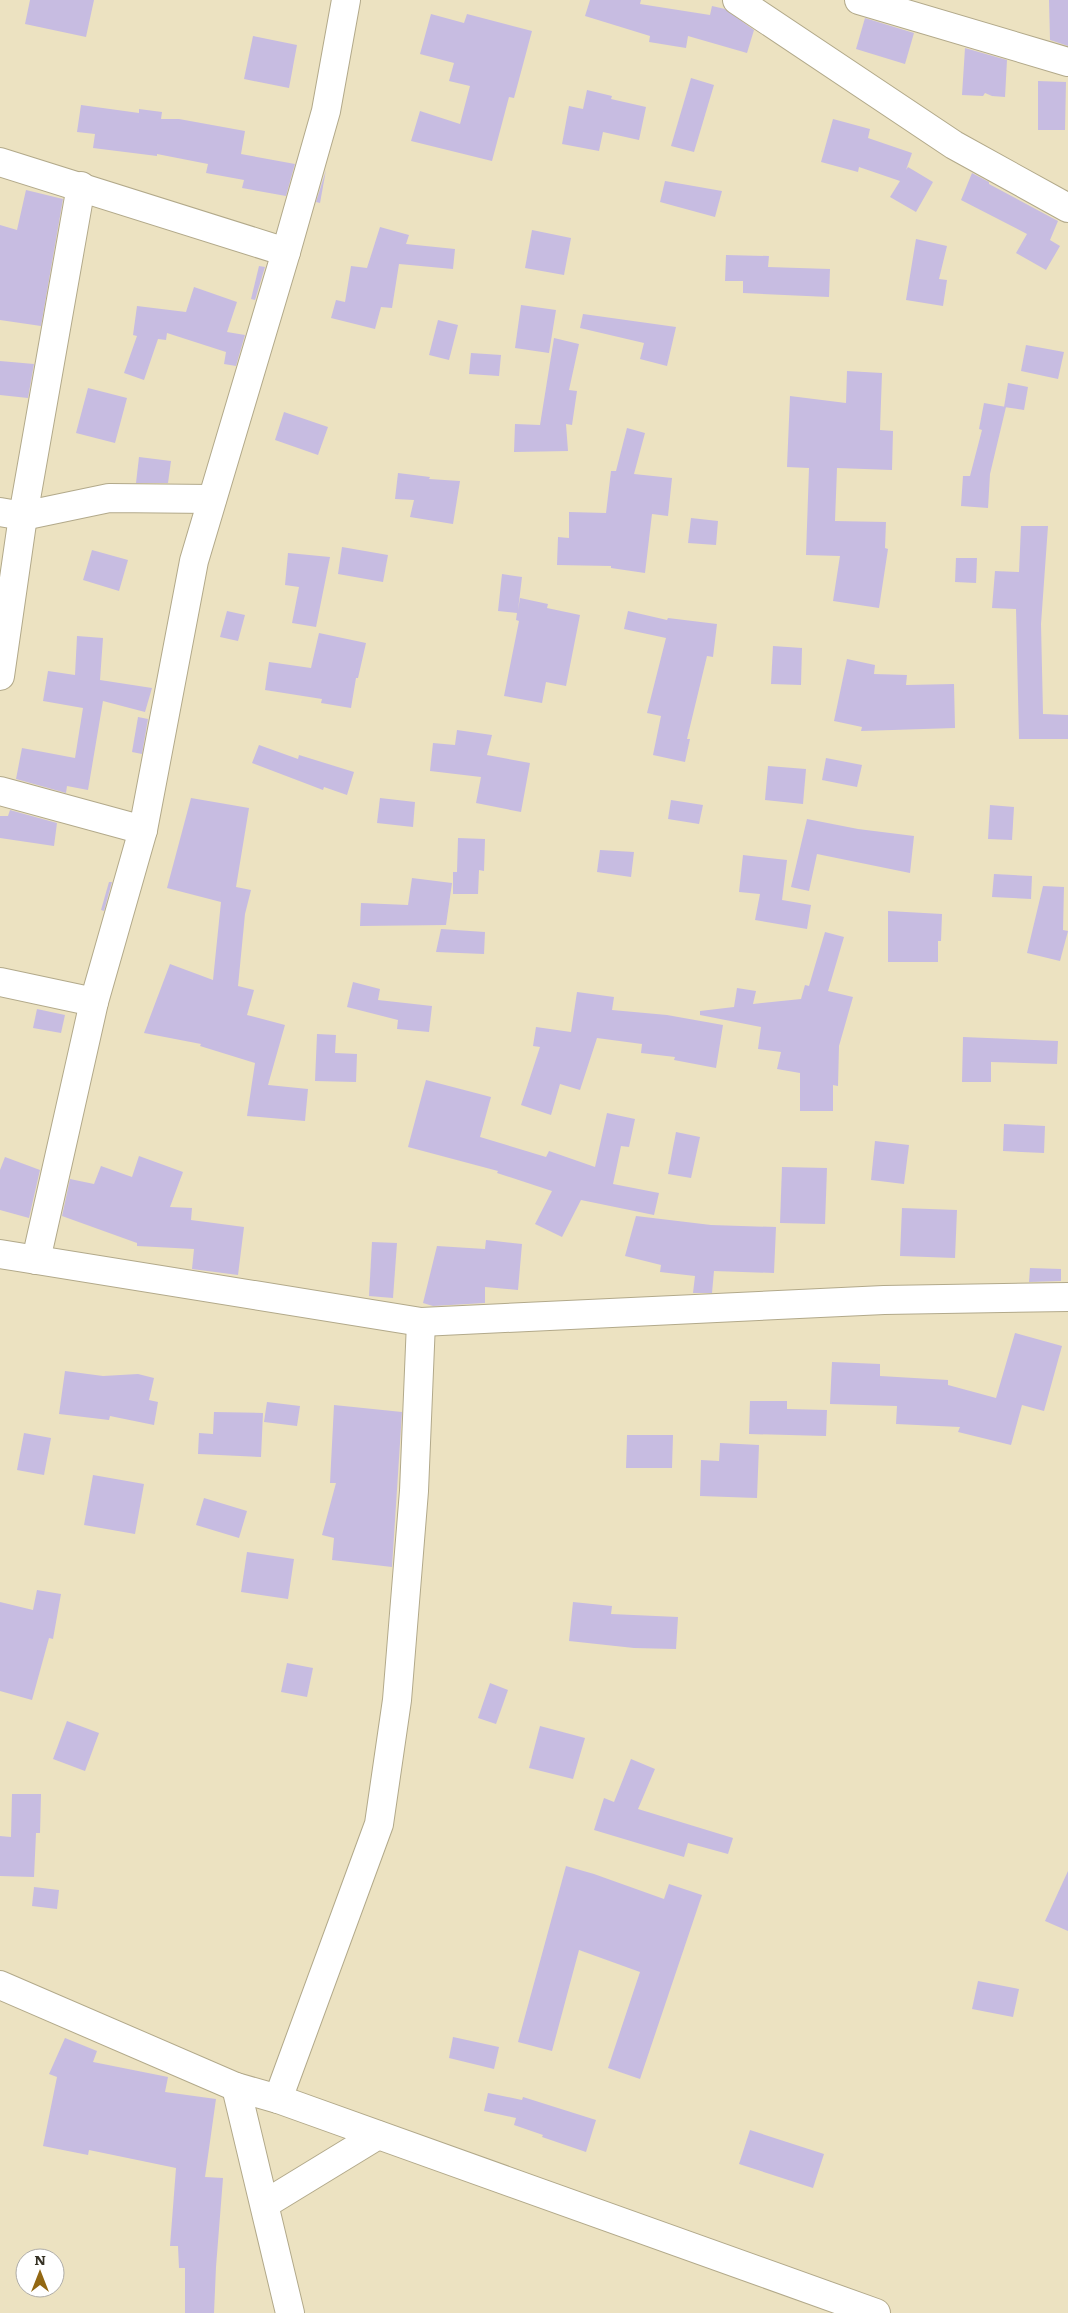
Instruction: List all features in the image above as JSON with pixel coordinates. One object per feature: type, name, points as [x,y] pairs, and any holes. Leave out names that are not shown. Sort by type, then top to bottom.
[{"type":"street","points":[[36,1260],[94,1002],[143,830],[194,561],[326,111],[346,0]]},
{"type":"street","points":[[737,0],[954,145],[1068,208]]},
{"type":"street","points":[[859,0],[1068,62]]},
{"type":"street","points":[[0,162],[286,252]]},
{"type":"street","points":[[0,676],[12,514],[81,186]]},
{"type":"street","points":[[12,514],[52,511],[87,501],[109,498],[212,499]]},
{"type":"street","points":[[0,791],[143,830]]},
{"type":"street","points":[[0,982],[94,1002]]},
{"type":"street","points":[[0,1254],[421,1322],[884,1300],[1068,1297]]},
{"type":"street","points":[[278,2099],[379,1824],[399,1680],[414,1492],[421,1322]]},
{"type":"street","points":[[0,1985],[236,2087],[278,2099],[876,2313]]},
{"type":"street","points":[[236,2087],[290,2313]]},
{"type":"street","points":[[265,2204],[378,2135]]},
{"type":"building","points":[[30,0],[94,0],[86,37],[25,24]]},
{"type":"building","points":[[590,0],[641,0],[640,4],[710,15],[712,6],[725,9],[754,30],[747,53],[688,36],[686,48],[649,42],[650,36],[585,16]]},
{"type":"building","points":[[1049,0],[1068,0],[1068,46],[1050,40]]},
{"type":"building","points":[[431,14],[464,23],[467,14],[532,31],[514,98],[509,97],[492,161],[411,141],[420,111],[460,124],[470,86],[449,81],[454,63],[420,54]]},
{"type":"building","points":[[865,18],[914,33],[905,64],[856,49]]},
{"type":"building","points":[[253,36],[297,45],[289,88],[244,79]]},
{"type":"building","points":[[965,48],[1007,60],[1005,97],[992,96],[985,93],[983,96],[962,95]]},
{"type":"building","points":[[691,78],[714,85],[694,152],[671,146]]},
{"type":"building","points":[[1038,81],[1066,82],[1065,130],[1038,130]]},
{"type":"building","points":[[587,90],[612,96],[611,99],[646,107],[639,140],[603,132],[599,151],[562,144],[569,106],[583,109]]},
{"type":"building","points":[[81,105],[139,113],[139,109],[162,112],[161,119],[179,119],[245,131],[241,154],[295,164],[286,196],[242,188],[244,180],[206,173],[208,164],[157,154],[157,156],[93,148],[95,134],[77,132]]},
{"type":"building","points":[[833,119],[870,129],[868,138],[912,153],[906,170],[908,167],[933,182],[916,212],[890,197],[900,181],[859,167],[858,172],[821,162]]},
{"type":"building","points":[[326,170],[320,203],[316,202]]},
{"type":"building","points":[[972,173],[1058,221],[1050,240],[1060,246],[1046,270],[1016,253],[1027,234],[961,200]]},
{"type":"building","points":[[665,181],[722,191],[715,217],[660,202]]},
{"type":"building","points":[[26,190],[63,199],[41,326],[0,320],[0,225],[17,230]]},
{"type":"building","points":[[380,227],[409,235],[406,244],[455,249],[453,269],[399,264],[392,308],[381,307],[375,329],[331,318],[336,300],[345,302],[351,266],[367,268]]},
{"type":"building","points":[[532,230],[571,238],[564,275],[525,268]]},
{"type":"building","points":[[916,239],[947,246],[939,279],[947,280],[943,306],[906,300]]},
{"type":"building","points":[[726,255],[769,256],[768,267],[830,269],[829,297],[743,293],[743,281],[725,281]]},
{"type":"building","points":[[259,266],[265,267],[255,300],[251,299]]},
{"type":"building","points":[[194,287],[237,302],[227,332],[245,335],[236,366],[224,364],[226,352],[167,333],[166,340],[158,339],[144,380],[124,373],[137,336],[133,335],[137,306],[186,312]]},
{"type":"building","points":[[521,305],[556,310],[549,353],[515,348]]},
{"type":"building","points":[[583,314],[676,327],[667,366],[640,359],[644,343],[580,328]]},
{"type":"building","points":[[438,320],[458,325],[449,360],[429,355]]},
{"type":"building","points":[[554,338],[579,344],[569,390],[577,391],[572,425],[566,424],[568,451],[514,452],[515,424],[540,425]]},
{"type":"building","points":[[1026,345],[1064,352],[1058,379],[1021,371]]},
{"type":"building","points":[[471,353],[501,355],[499,376],[469,374]]},
{"type":"building","points":[[0,361],[34,364],[28,398],[0,395]]},
{"type":"building","points":[[847,371],[882,373],[880,430],[893,431],[892,470],[837,468],[835,521],[886,522],[885,548],[888,549],[879,608],[833,601],[840,556],[806,555],[809,468],[787,467],[790,396],[846,403]]},
{"type":"building","points":[[1008,383],[1028,387],[1024,410],[1004,407]]},
{"type":"building","points":[[88,388],[127,398],[115,443],[76,433]]},
{"type":"building","points":[[984,403],[1006,407],[990,474],[988,508],[961,506],[963,476],[970,476],[982,430],[979,429]]},
{"type":"building","points":[[284,412],[328,427],[318,455],[275,440]]},
{"type":"building","points":[[627,428],[645,433],[634,474],[672,478],[668,516],[652,514],[645,573],[611,568],[611,566],[557,565],[558,537],[569,538],[569,512],[606,513],[611,471],[616,471]]},
{"type":"building","points":[[139,457],[171,461],[168,483],[136,483]]},
{"type":"building","points":[[398,473],[430,477],[429,479],[460,481],[453,524],[410,517],[414,500],[395,499]]},
{"type":"building","points":[[691,518],[718,521],[716,545],[688,543]]},
{"type":"building","points":[[1021,526],[1048,526],[1041,624],[1043,714],[1068,715],[1068,739],[1019,739],[1016,609],[992,608],[995,571],[1019,572]]},
{"type":"building","points":[[342,547],[388,555],[383,582],[338,574]]},
{"type":"building","points":[[92,550],[128,560],[119,591],[83,580]]},
{"type":"building","points":[[288,553],[330,557],[316,627],[292,623],[299,587],[285,585]]},
{"type":"building","points":[[956,558],[977,558],[976,583],[955,582]]},
{"type":"building","points":[[502,574],[522,577],[518,610],[520,598],[548,604],[547,608],[580,615],[566,686],[546,682],[542,703],[504,696],[519,621],[516,620],[517,613],[498,611]]},
{"type":"building","points":[[227,611],[245,615],[238,641],[220,637]]},
{"type":"building","points":[[628,611],[667,620],[668,618],[717,624],[713,657],[707,656],[687,739],[690,739],[685,762],[653,755],[661,716],[647,713],[666,638],[624,629]]},
{"type":"building","points":[[319,633],[366,643],[358,678],[356,678],[351,708],[321,703],[322,699],[265,690],[269,662],[311,668]]},
{"type":"building","points":[[77,636],[103,638],[100,680],[152,688],[145,712],[103,701],[88,790],[67,786],[66,793],[16,779],[22,748],[75,758],[83,708],[43,701],[48,671],[75,675]]},
{"type":"building","points":[[773,646],[802,648],[801,685],[771,684]]},
{"type":"building","points":[[847,659],[875,665],[874,674],[907,675],[906,685],[954,684],[955,728],[861,731],[862,727],[834,721]]},
{"type":"building","points":[[138,717],[148,719],[142,754],[132,752]]},
{"type":"building","points":[[457,730],[492,735],[487,755],[530,763],[521,812],[476,803],[481,777],[430,771],[433,743],[455,745]]},
{"type":"building","points":[[259,745],[298,759],[299,755],[354,772],[347,795],[324,787],[323,790],[252,763]]},
{"type":"building","points":[[826,758],[862,765],[857,787],[822,780]]},
{"type":"building","points":[[768,766],[806,769],[803,804],[765,800]]},
{"type":"building","points":[[191,798],[249,808],[236,887],[251,890],[245,914],[238,986],[254,990],[247,1015],[285,1025],[268,1085],[308,1089],[305,1121],[247,1116],[255,1063],[200,1046],[201,1044],[144,1033],[170,964],[213,980],[221,902],[167,888]]},
{"type":"building","points":[[380,798],[415,802],[413,827],[377,823]]},
{"type":"building","points":[[671,800],[703,805],[699,824],[668,819]]},
{"type":"building","points":[[990,805],[1014,807],[1012,840],[988,839]]},
{"type":"building","points":[[10,810],[57,823],[54,846],[0,838],[0,816],[8,816]]},
{"type":"building","points":[[807,819],[858,829],[914,836],[910,873],[817,854],[809,891],[791,887]]},
{"type":"building","points":[[458,838],[485,839],[484,871],[479,870],[478,894],[453,894],[453,872],[457,872]]},
{"type":"building","points":[[600,850],[634,852],[631,877],[597,872]]},
{"type":"building","points":[[743,855],[787,860],[782,900],[811,905],[807,929],[755,920],[760,894],[739,892]]},
{"type":"building","points":[[994,874],[1032,876],[1031,899],[992,897]]},
{"type":"building","points":[[412,878],[452,883],[446,925],[360,926],[361,903],[408,905]]},
{"type":"building","points":[[109,882],[112,882],[104,911],[101,910]]},
{"type":"building","points":[[1043,886],[1064,887],[1063,930],[1068,931],[1060,961],[1027,953]]},
{"type":"building","points":[[888,911],[942,914],[941,941],[938,941],[938,962],[888,962]]},
{"type":"building","points":[[441,929],[485,932],[484,954],[436,952]]},
{"type":"building","points":[[825,932],[844,937],[828,991],[853,997],[839,1046],[838,1086],[833,1085],[833,1111],[800,1111],[800,1073],[777,1069],[781,1052],[758,1049],[761,1027],[700,1015],[700,1011],[734,1007],[737,988],[756,991],[753,1004],[801,999],[805,985],[809,986]]},
{"type":"building","points":[[353,982],[380,989],[378,1000],[432,1006],[429,1032],[397,1029],[398,1020],[347,1007]]},
{"type":"building","points":[[577,992],[614,997],[612,1010],[667,1015],[723,1025],[716,1068],[674,1060],[675,1057],[641,1053],[642,1044],[597,1038],[580,1090],[560,1084],[551,1115],[521,1105],[540,1047],[533,1046],[536,1027],[571,1032]]},
{"type":"building","points":[[37,1009],[65,1015],[61,1033],[33,1028]]},
{"type":"building","points":[[317,1034],[336,1035],[335,1053],[357,1054],[356,1082],[315,1081]]},
{"type":"building","points":[[963,1037],[1058,1041],[1057,1064],[991,1062],[991,1082],[962,1082]]},
{"type":"building","points":[[426,1080],[491,1097],[480,1137],[546,1157],[549,1151],[595,1167],[607,1113],[635,1119],[629,1147],[621,1146],[613,1184],[659,1193],[654,1215],[581,1200],[562,1237],[535,1224],[552,1191],[497,1173],[498,1171],[408,1147]]},
{"type":"building","points":[[1004,1124],[1045,1126],[1044,1153],[1003,1151]]},
{"type":"building","points":[[676,1132],[700,1137],[691,1178],[668,1174]]},
{"type":"building","points":[[875,1141],[909,1145],[904,1184],[871,1180]]},
{"type":"building","points":[[139,1156],[183,1172],[170,1207],[192,1208],[191,1220],[244,1227],[238,1275],[192,1269],[194,1249],[137,1246],[137,1243],[62,1216],[70,1179],[94,1184],[101,1166],[132,1177]]},
{"type":"building","points":[[5,1157],[40,1170],[29,1218],[0,1210],[0,1170]]},
{"type":"building","points":[[782,1167],[827,1168],[825,1224],[780,1223]]},
{"type":"building","points":[[902,1208],[957,1210],[955,1258],[900,1256]]},
{"type":"building","points":[[636,1216],[711,1225],[776,1227],[774,1273],[714,1271],[712,1293],[693,1293],[695,1276],[660,1272],[661,1265],[625,1256]]},
{"type":"building","points":[[486,1240],[522,1244],[518,1290],[485,1287],[485,1303],[433,1306],[423,1303],[437,1246],[485,1249]]},
{"type":"building","points":[[372,1242],[397,1243],[393,1298],[369,1296]]},
{"type":"building","points":[[1030,1268],[1061,1269],[1061,1281],[1029,1282]]},
{"type":"building","points":[[1015,1333],[1062,1346],[1044,1411],[1022,1405],[1011,1445],[958,1432],[960,1427],[896,1424],[897,1406],[830,1404],[832,1362],[880,1364],[880,1376],[948,1380],[948,1385],[996,1398]]},
{"type":"building","points":[[65,1371],[103,1376],[138,1374],[154,1378],[149,1400],[158,1402],[154,1425],[110,1416],[109,1420],[59,1414]]},
{"type":"building","points":[[750,1401],[787,1401],[787,1409],[827,1410],[826,1436],[749,1434]]},
{"type":"building","points":[[267,1402],[300,1406],[297,1426],[264,1422]]},
{"type":"building","points":[[334,1405],[402,1412],[392,1567],[332,1560],[334,1538],[322,1535],[336,1483],[330,1483]]},
{"type":"building","points":[[214,1412],[263,1413],[261,1457],[198,1454],[199,1433],[213,1434]]},
{"type":"building","points":[[24,1433],[51,1438],[44,1475],[17,1470]]},
{"type":"building","points":[[627,1435],[673,1435],[672,1468],[626,1468]]},
{"type":"building","points":[[720,1443],[759,1445],[757,1498],[700,1496],[701,1460],[719,1461]]},
{"type":"building","points":[[93,1475],[144,1484],[135,1534],[84,1525]]},
{"type":"building","points":[[204,1498],[247,1511],[239,1538],[196,1525]]},
{"type":"building","points":[[247,1552],[294,1559],[288,1599],[241,1592]]},
{"type":"building","points":[[37,1590],[61,1594],[53,1639],[49,1638],[32,1700],[0,1691],[0,1602],[33,1610]]},
{"type":"building","points":[[573,1602],[612,1606],[611,1614],[678,1617],[676,1649],[634,1648],[569,1641]]},
{"type":"building","points":[[287,1663],[313,1668],[307,1697],[281,1692]]},
{"type":"building","points":[[490,1683],[508,1690],[496,1724],[478,1718]]},
{"type":"building","points":[[67,1721],[99,1733],[85,1771],[53,1759]]},
{"type":"building","points":[[540,1726],[585,1738],[573,1779],[529,1768]]},
{"type":"building","points":[[631,1759],[655,1769],[638,1809],[733,1838],[728,1854],[688,1843],[684,1857],[594,1830],[604,1798],[614,1802]]},
{"type":"building","points":[[12,1794],[41,1794],[40,1833],[36,1833],[34,1877],[0,1876],[0,1836],[11,1837]]},
{"type":"building","points":[[566,1866],[664,1899],[669,1884],[702,1895],[640,2079],[608,2068],[640,1972],[579,1950],[552,2051],[518,2042]]},
{"type":"building","points":[[1068,1871],[1068,1931],[1045,1921]]},
{"type":"building","points":[[34,1887],[59,1890],[57,1909],[32,1906]]},
{"type":"building","points":[[978,1981],[1019,1989],[1013,2017],[972,2009]]},
{"type":"building","points":[[453,2037],[499,2047],[494,2069],[449,2058]]},
{"type":"building","points":[[65,2038],[97,2051],[93,2062],[168,2077],[165,2092],[216,2099],[205,2177],[223,2178],[214,2313],[185,2313],[185,2268],[179,2268],[178,2246],[170,2246],[176,2168],[89,2150],[88,2155],[43,2146],[57,2077],[49,2074]]},
{"type":"building","points":[[488,2093],[522,2100],[523,2097],[596,2120],[586,2152],[514,2125],[516,2118],[484,2111]]},
{"type":"building","points":[[750,2130],[824,2154],[813,2188],[739,2164]]}]
